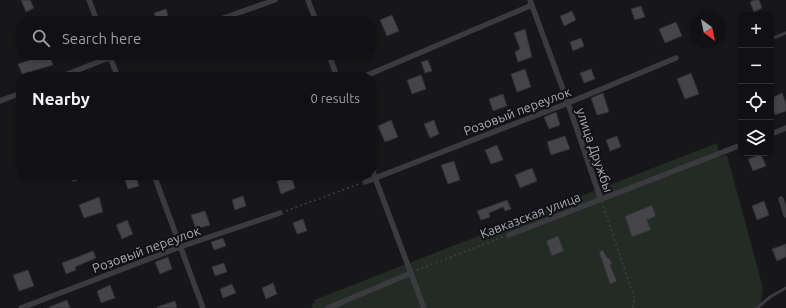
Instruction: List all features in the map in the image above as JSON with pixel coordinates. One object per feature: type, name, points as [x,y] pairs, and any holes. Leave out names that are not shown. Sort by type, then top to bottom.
[{"type":"street","points":[[89,0],[94,16]]},
{"type":"street","points":[[229,16],[275,0]]},
{"type":"street","points":[[308,0],[314,16]]},
{"type":"street","points":[[374,72],[531,3]]},
{"type":"street","name":"улица Дружбы","points":[[531,3],[568,103],[601,200]]},
{"type":"street","name":"Розовый переулок","points":[[376,178],[568,103],[676,58]]},
{"type":"street","points":[[72,72],[100,60]]},
{"type":"street","points":[[112,60],[116,72]]},
{"type":"street","points":[[331,60],[335,72]]},
{"type":"street","points":[[0,101],[16,95]]},
{"type":"street","points":[[774,133],[786,128]]},
{"type":"street","name":"Кавказcкая улица","points":[[509,235],[738,146]]},
{"type":"street","points":[[156,180],[203,308]]},
{"type":"street","name":"Розовый переулок","points":[[365,182],[370,180]]},
{"type":"street","points":[[376,180],[424,308]]},
{"type":"street","points":[[781,199],[786,215]]},
{"type":"street","name":"Розовый переулок","points":[[21,308],[180,247],[280,213]]},
{"type":"street","points":[[328,308],[411,273]]},
{"type":"lane","points":[[774,39],[786,33]]},
{"type":"lane","points":[[757,308],[770,297],[786,288]]},
{"type":"path","points":[[280,213],[365,182]]},
{"type":"path","name":"улица Дружбы","points":[[601,200],[635,300],[632,308]]},
{"type":"path","name":"Кавказcкая улица","points":[[411,273],[509,235]]},
{"type":"shaded area","points":[[717,143],[720,157],[727,155],[763,288],[760,308],[313,308],[311,304],[315,303],[314,300]]},
{"type":"building","points":[[21,0],[30,0],[34,8],[26,12]]},
{"type":"building","points":[[759,0],[762,8],[754,12],[750,2]]},
{"type":"building","points":[[641,6],[645,17],[635,20],[631,9]]},
{"type":"building","points":[[166,9],[168,16],[155,16],[154,13]]},
{"type":"building","points":[[572,11],[576,20],[564,26],[560,16]]},
{"type":"building","points":[[392,15],[399,31],[387,36],[380,20]]},
{"type":"building","points":[[676,22],[682,36],[665,43],[659,29]]},
{"type":"building","points":[[525,29],[532,57],[518,62],[515,52],[520,49],[514,33]]},
{"type":"building","points":[[581,38],[584,46],[573,51],[570,42]]},
{"type":"building","points":[[30,60],[51,60],[53,65],[29,72],[21,72],[18,64]]},
{"type":"building","points":[[428,60],[432,71],[425,73],[421,62]]},
{"type":"building","points":[[525,69],[531,87],[517,92],[511,74]]},
{"type":"building","points":[[591,69],[595,79],[584,83],[580,73]]},
{"type":"building","points":[[691,73],[699,94],[685,99],[677,79]]},
{"type":"building","points":[[421,75],[426,89],[412,94],[407,80]]},
{"type":"building","points":[[603,93],[609,112],[597,115],[591,98]]},
{"type":"building","points":[[782,93],[786,103],[786,111],[775,115],[774,97]]},
{"type":"building","points":[[503,94],[507,106],[493,111],[489,99]]},
{"type":"building","points":[[556,112],[560,125],[549,129],[544,117]]},
{"type":"building","points":[[391,120],[398,137],[385,142],[378,126]]},
{"type":"building","points":[[434,120],[439,134],[430,138],[424,124]]},
{"type":"building","points":[[565,136],[570,149],[551,155],[547,142]]},
{"type":"building","points":[[617,136],[621,147],[610,151],[606,140]]},
{"type":"building","points":[[497,145],[503,160],[491,164],[485,150]]},
{"type":"building","points":[[756,156],[762,156],[766,166],[753,171],[748,159]]},
{"type":"building","points":[[454,161],[460,180],[448,184],[441,165]]},
{"type":"building","points":[[532,168],[537,181],[520,188],[515,175]]},
{"type":"building","points":[[125,180],[137,180],[139,186],[128,189]]},
{"type":"building","points":[[292,180],[295,188],[281,194],[277,181]]},
{"type":"building","points":[[243,196],[246,206],[235,210],[232,200]]},
{"type":"building","points":[[99,197],[103,212],[84,218],[79,205]]},
{"type":"building","points":[[507,200],[511,209],[505,211],[503,207],[489,213],[490,217],[481,220],[477,211]]},
{"type":"building","points":[[764,201],[769,215],[757,220],[752,206]]},
{"type":"building","points":[[652,205],[656,216],[647,220],[651,230],[632,237],[625,216]]},
{"type":"building","points":[[205,211],[210,225],[196,229],[191,215]]},
{"type":"building","points":[[303,219],[307,231],[297,234],[293,223]]},
{"type":"building","points":[[127,220],[133,234],[122,239],[116,225]]},
{"type":"building","points":[[558,236],[564,251],[552,256],[546,241]]},
{"type":"building","points":[[223,238],[226,246],[214,250],[211,242]]},
{"type":"building","points":[[786,244],[786,257],[777,261],[772,249]]},
{"type":"building","points":[[603,250],[612,264],[610,265],[617,281],[610,284],[599,252]]},
{"type":"building","points":[[93,251],[96,258],[75,267],[76,270],[66,274],[62,263]]},
{"type":"building","points":[[168,257],[172,269],[160,274],[155,262]]},
{"type":"building","points":[[224,263],[227,272],[215,276],[212,267]]},
{"type":"building","points":[[28,270],[34,286],[19,291],[13,275]]},
{"type":"building","points":[[273,283],[277,294],[266,299],[262,288]]},
{"type":"building","points":[[232,284],[236,293],[223,298],[220,289]]},
{"type":"building","points":[[110,285],[115,298],[101,303],[97,291]]},
{"type":"building","points":[[67,300],[70,308],[47,308]]},
{"type":"building","points":[[175,301],[177,308],[157,308],[157,307]]}]
